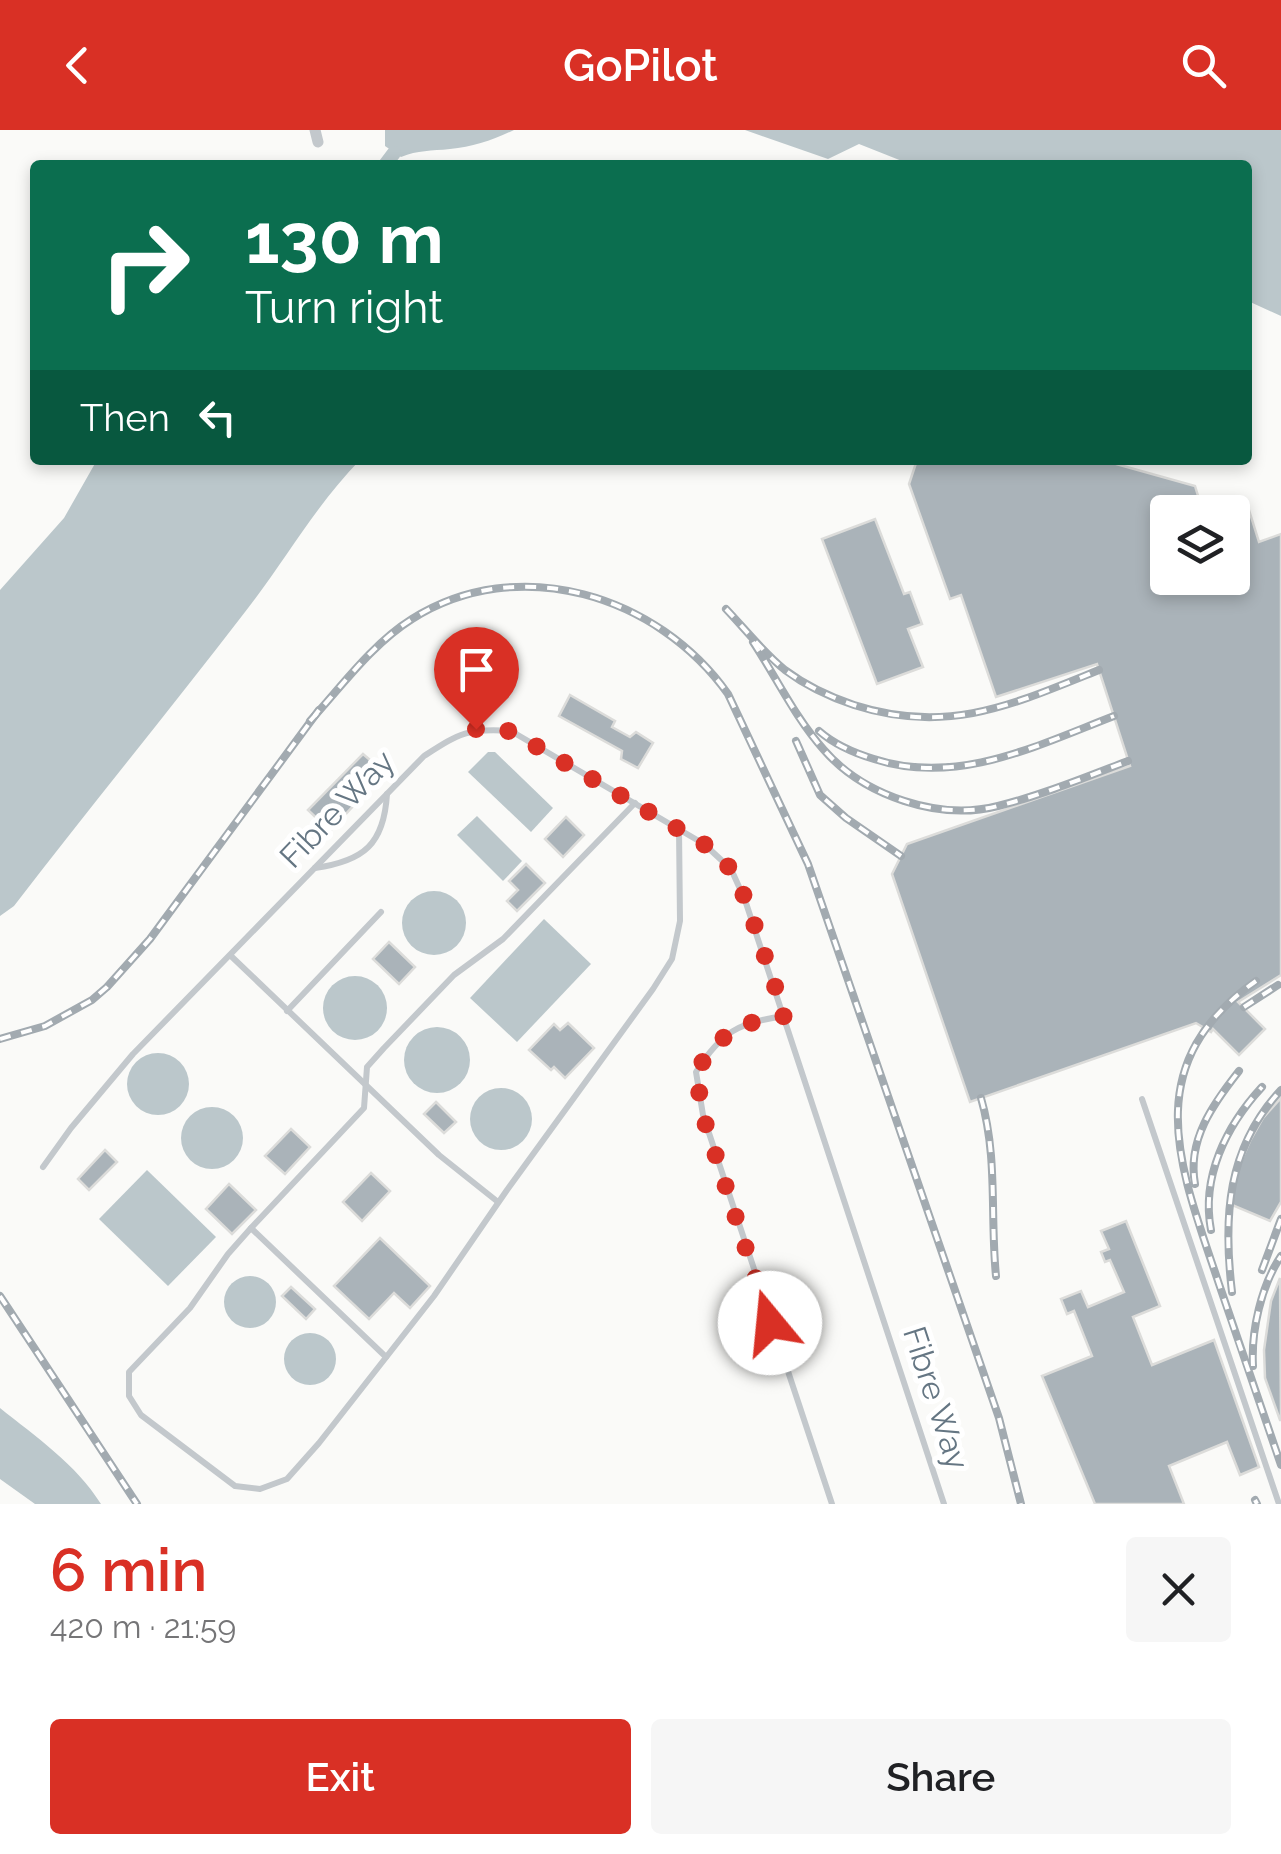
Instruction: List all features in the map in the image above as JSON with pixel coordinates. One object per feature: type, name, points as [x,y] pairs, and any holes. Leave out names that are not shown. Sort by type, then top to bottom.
[{"type":"lane","name":"Fibre Way","points":[[42,1167],[115,1075],[424,756],[476,729],[510,731],[704,844],[731,869],[746,900],[785,1016],[944,1504]]},
{"type":"lane","points":[[314,868],[353,859],[381,832],[387,793]]},
{"type":"lane","points":[[635,803],[502,938],[454,975],[367,1067],[364,1108],[251,1228],[190,1308],[129,1372],[129,1396],[141,1415],[235,1486],[260,1489],[287,1479],[434,1296],[672,960],[680,921],[678,829]]},
{"type":"lane","points":[[287,1011],[381,912]]},
{"type":"lane","points":[[230,956],[466,1179],[498,1202]]},
{"type":"lane","points":[[785,1016],[748,1021],[713,1044],[696,1072],[703,1116],[832,1504]]},
{"type":"lane","points":[[1142,1099],[1280,1504]]},
{"type":"lane","points":[[251,1228],[386,1357]]},
{"type":"shaded area","points":[[385,130],[514,130],[475,145],[401,157],[385,146]]},
{"type":"shaded area","points":[[745,130],[1281,130],[1281,316],[1252,303],[1252,160],[899,160],[859,144],[828,159]]},
{"type":"shaded area","points":[[94,465],[356,465],[14,906],[0,916],[0,590],[64,518]]},
{"type":"shaded area","points":[[488,752],[495,752],[553,808],[531,832],[468,772]]},
{"type":"shaded area","points":[[477,816],[522,861],[503,881],[457,835]]},
{"type":"shaded area","points":[[434,891],[456,901],[466,923],[456,945],[434,955],[412,945],[402,923],[412,901]]},
{"type":"shaded area","points":[[544,919],[591,964],[517,1042],[470,998]]},
{"type":"shaded area","points":[[355,976],[378,985],[387,1008],[378,1031],[355,1040],[332,1031],[323,1008],[332,985]]},
{"type":"shaded area","points":[[437,1027],[460,1037],[470,1060],[460,1083],[437,1093],[414,1083],[404,1060],[414,1037]]},
{"type":"shaded area","points":[[158,1053],[180,1062],[189,1084],[180,1106],[158,1115],[136,1106],[127,1084],[136,1062]]},
{"type":"shaded area","points":[[501,1088],[523,1097],[532,1119],[523,1141],[501,1150],[479,1141],[470,1119],[479,1097]]},
{"type":"shaded area","points":[[212,1107],[234,1116],[243,1138],[234,1160],[212,1169],[190,1160],[181,1138],[190,1116]]},
{"type":"shaded area","points":[[147,1170],[216,1237],[168,1286],[99,1219]]},
{"type":"shaded area","points":[[250,1276],[269,1283],[276,1302],[269,1321],[250,1328],[231,1321],[224,1302],[231,1283]]},
{"type":"shaded area","points":[[310,1333],[329,1340],[336,1359],[329,1378],[310,1385],[291,1378],[284,1359],[291,1340]]},
{"type":"shaded area","points":[[0,1408],[68,1464],[101,1504],[35,1504],[0,1479]]},
{"type":"building","points":[[915,465],[1120,465],[1195,486],[1198,495],[1150,495],[1150,595],[1250,595],[1250,513],[1259,542],[1281,534],[1281,975],[1238,1002],[1265,1029],[1239,1055],[1213,1029],[1211,1032],[1196,1023],[970,1102],[892,874],[907,844],[1130,766],[1097,664],[996,697],[961,595],[950,599],[909,484]]},
{"type":"building","points":[[875,519],[904,594],[910,592],[922,624],[908,629],[923,667],[877,684],[822,539]]},
{"type":"building","points":[[570,695],[615,721],[612,727],[630,737],[636,732],[653,743],[638,768],[621,759],[622,751],[559,716]]},
{"type":"building","points":[[363,754],[384,772],[372,786],[366,780],[348,800],[354,805],[330,831],[308,810]]},
{"type":"building","points":[[566,817],[584,835],[563,857],[545,839]]},
{"type":"building","points":[[526,864],[545,883],[517,911],[507,901],[518,890],[509,881]]},
{"type":"building","points":[[389,942],[415,967],[399,984],[373,959]]},
{"type":"building","points":[[568,1023],[594,1048],[565,1078],[529,1050],[554,1024],[560,1030]]},
{"type":"building","points":[[1281,1098],[1281,1202],[1270,1221],[1232,1205],[1233,1192],[1236,1173],[1250,1141]]},
{"type":"building","points":[[436,1102],[456,1122],[444,1133],[424,1114]]},
{"type":"building","points":[[291,1129],[310,1147],[285,1174],[265,1156]]},
{"type":"building","points":[[105,1150],[117,1162],[89,1190],[78,1179]]},
{"type":"building","points":[[371,1173],[390,1191],[362,1221],[343,1202]]},
{"type":"building","points":[[229,1184],[256,1210],[232,1234],[206,1209]]},
{"type":"building","points":[[1126,1221],[1160,1306],[1133,1317],[1152,1365],[1214,1340],[1259,1467],[1240,1475],[1227,1442],[1169,1466],[1184,1504],[1095,1504],[1042,1376],[1092,1356],[1074,1311],[1067,1314],[1061,1299],[1081,1291],[1088,1307],[1124,1292],[1110,1260],[1105,1262],[1101,1252],[1109,1249],[1101,1231]]},
{"type":"building","points":[[380,1238],[430,1286],[410,1308],[394,1293],[369,1319],[334,1286]]},
{"type":"building","points":[[1280,1278],[1281,1420],[1265,1378],[1264,1350],[1271,1301]]},
{"type":"building","points":[[291,1287],[315,1309],[306,1319],[282,1296]]},
{"type":"waterway","points":[[389,160],[394,153]]},
{"type":"railway","points":[[310,721],[397,629],[453,599],[496,589],[540,587],[584,594],[625,609],[664,631],[699,660],[728,694],[808,864],[999,1418],[1021,1504]]},
{"type":"railway","points":[[726,609],[769,656],[809,686],[888,714],[919,717],[979,712],[1099,670]]},
{"type":"railway","points":[[753,642],[824,750],[860,780],[904,801],[952,810],[998,806],[1128,761]]},
{"type":"railway","points":[[0,1039],[45,1026],[92,1000],[107,987],[150,939],[319,710]]},
{"type":"railway","points":[[819,731],[867,757],[936,768],[996,759],[1114,716]]},
{"type":"railway","points":[[796,741],[820,795],[901,856]]},
{"type":"railway","points":[[1256,981],[1218,1014],[1194,1048],[1181,1084],[1178,1122],[1192,1201],[1281,1465]]},
{"type":"railway","points":[[1244,1007],[1278,985]]},
{"type":"railway","points":[[1195,1184],[1195,1152],[1204,1123],[1239,1071]]},
{"type":"railway","points":[[1211,1230],[1210,1191],[1219,1153],[1237,1118],[1262,1087]]},
{"type":"railway","points":[[1232,1292],[1229,1210],[1239,1160],[1249,1135],[1281,1090]]},
{"type":"railway","points":[[981,1098],[992,1164],[996,1276]]},
{"type":"railway","points":[[1262,1270],[1281,1219]]},
{"type":"railway","points":[[1253,1366],[1259,1309],[1281,1256]]},
{"type":"railway","points":[[0,1296],[137,1504]]},
{"type":"railway","points":[[1255,1500],[1257,1504]]},
{"type":"route","points":[[476,729],[510,731],[704,844],[731,869],[746,900],[785,1016],[748,1021],[713,1044],[696,1072],[703,1116],[770,1323]]}]
